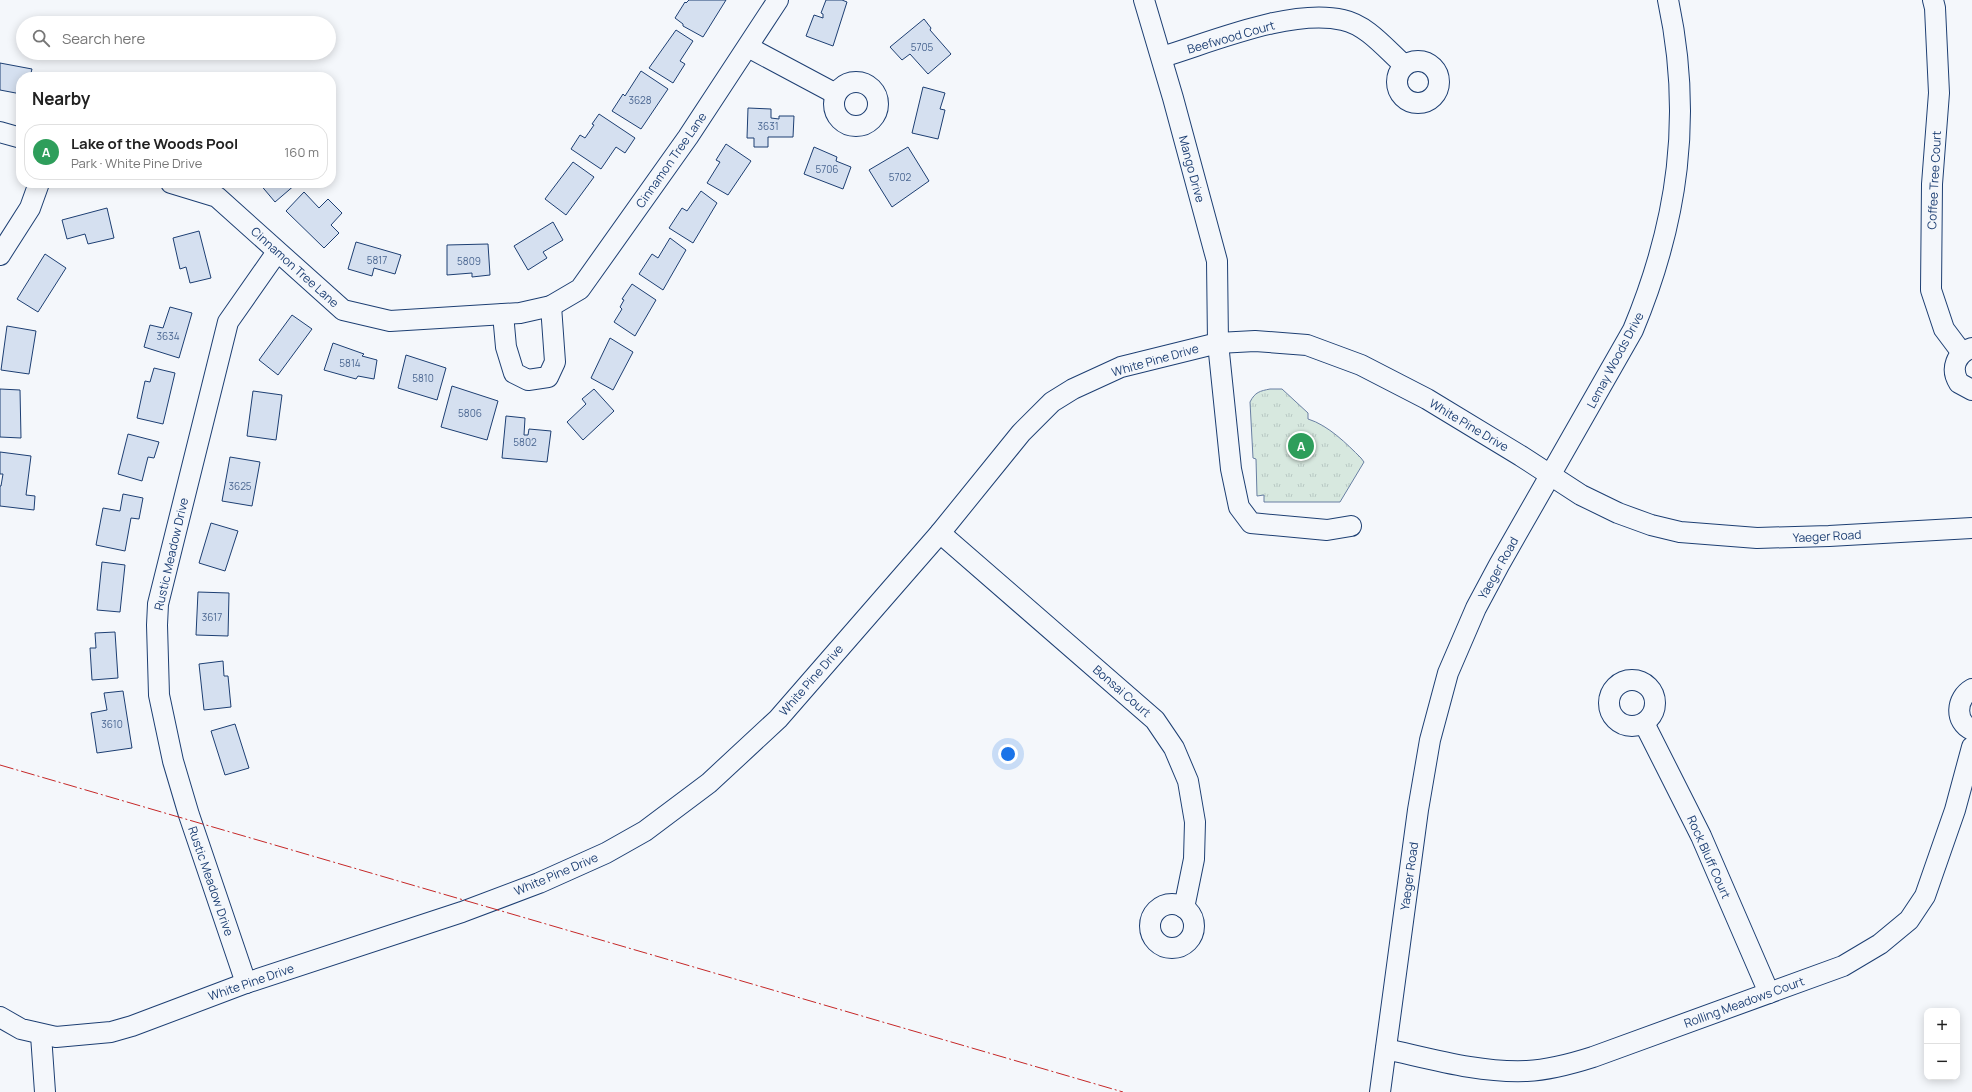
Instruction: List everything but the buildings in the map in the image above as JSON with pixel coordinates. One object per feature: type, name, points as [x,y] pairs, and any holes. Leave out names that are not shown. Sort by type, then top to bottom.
[{"type":"street","name":"Cinnamon Tree Lane","points":[[187,188],[217,197],[343,310],[390,321],[520,313],[551,306],[580,289],[688,137],[778,0]]},
{"type":"street","name":"Mango Drive","points":[[1144,0],[1162,57],[1217,261],[1218,343],[1231,469],[1239,507],[1251,523],[1327,530],[1351,526]]},
{"type":"street","name":"Lemay Woods Drive","points":[[1550,475],[1633,330],[1648,293],[1664,243],[1673,203],[1679,157],[1681,114],[1678,57],[1668,0]]},
{"type":"street","name":"Coffee Tree Court","points":[[1933,0],[1935,8],[1939,93],[1932,184],[1930,290],[1944,329],[1967,350],[1955,363],[1955,374],[1963,387],[1972,390]]},
{"type":"street","name":"Beefwood Court","points":[[1162,57],[1263,25],[1317,18],[1344,20],[1364,29],[1404,65]]},
{"type":"street","points":[[748,46],[836,94]]},
{"type":"street","points":[[0,132],[16,137]]},
{"type":"street","points":[[0,255],[30,208],[37,188]]},
{"type":"street","name":"Rustic Meadow Drive","points":[[246,983],[189,815],[173,761],[160,695],[157,625],[158,604],[228,322],[277,252]]},
{"type":"street","points":[[503,314],[506,347],[514,373],[528,380],[548,377],[556,362],[551,306]]},
{"type":"street","name":"White Pine Drive","points":[[0,1018],[21,1029],[41,1035],[56,1037],[111,1032],[132,1026],[246,983],[462,912],[539,883],[606,853],[644,831],[709,783],[778,719],[940,533],[1020,433],[1052,402],[1073,389],[1121,367],[1218,343],[1255,341],[1307,345],[1361,365],[1427,399],[1550,475]]},
{"type":"street","name":"Yaeger Road","points":[[1380,1092],[1418,810],[1438,705],[1448,673],[1476,608],[1550,475],[1581,495],[1618,513],[1651,525],[1680,532],[1717,537],[1757,538],[1829,536],[1972,528]]},
{"type":"street","name":"Bonsai Court","points":[[940,533],[1155,720],[1174,748],[1188,781],[1195,822],[1194,859],[1184,908]]},
{"type":"street","points":[[1972,689],[1964,695],[1959,709],[1964,724],[1972,730]]},
{"type":"street","name":"Rock Bluff Court","points":[[1644,723],[1701,836],[1769,993]]},
{"type":"street","name":"Rolling Meadows Court","points":[[1386,1049],[1472,1068],[1527,1071],[1556,1067],[1593,1057],[1843,966],[1880,944],[1909,920],[1925,896],[1940,858],[1972,747]]},
{"type":"street","points":[[41,1035],[45,1092]]},
{"type":"green space","points":[[1270,389],[1282,389],[1308,413],[1308,419],[1330,430],[1364,462],[1340,502],[1264,502],[1264,495],[1257,496],[1256,459],[1253,458],[1250,402],[1258,392]]},
{"type":"power","points":[[0,765],[1123,1092]]},
{"type":"place","name":"Lake of the Woods Pool","points":[[1301,446]]}]
